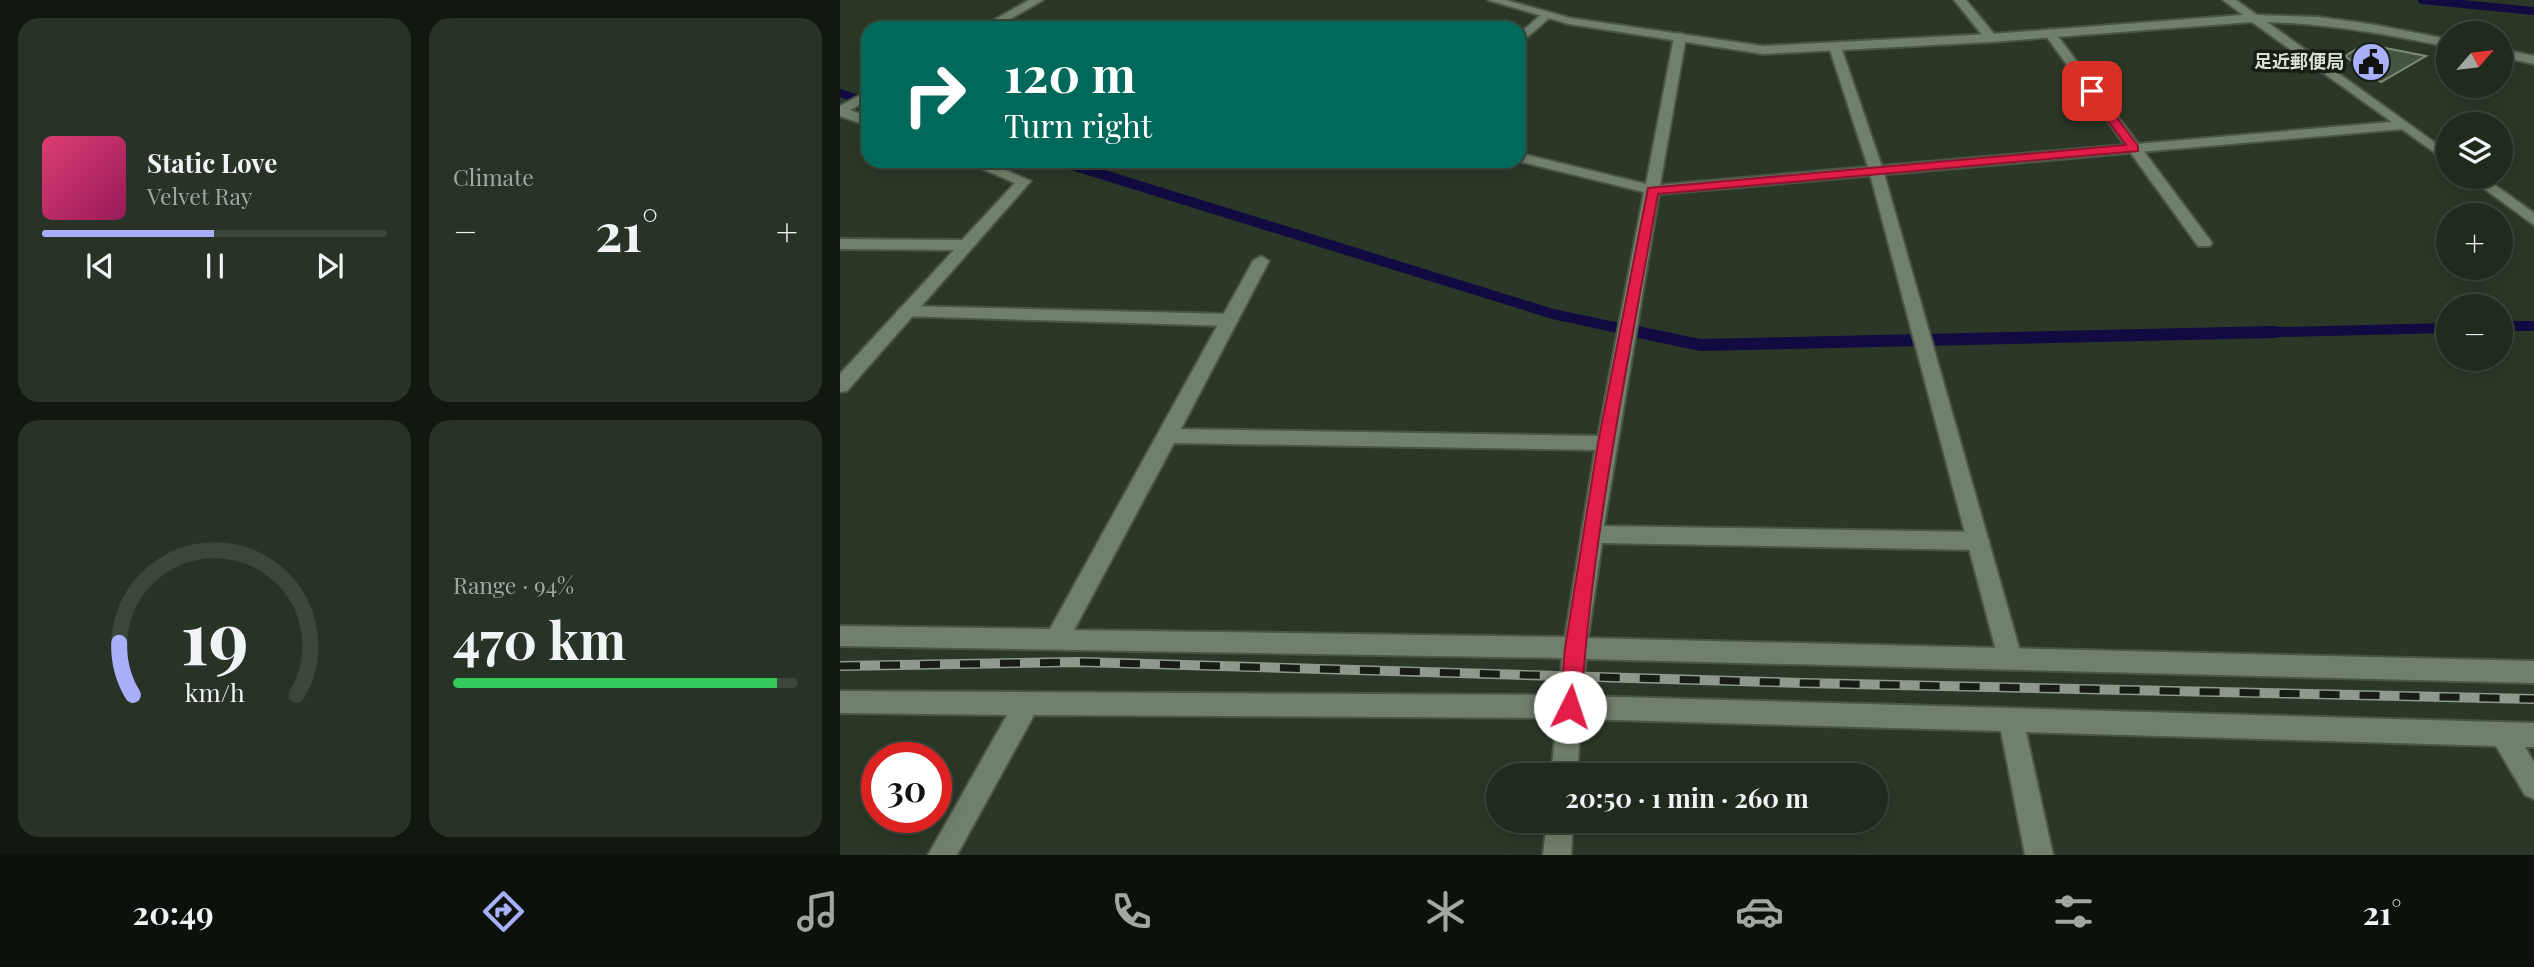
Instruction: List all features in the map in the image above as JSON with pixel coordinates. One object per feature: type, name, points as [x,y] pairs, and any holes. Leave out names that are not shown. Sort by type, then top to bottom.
[{"type":"street","points":[[998,21],[1037,0]]},
{"type":"street","points":[[1494,0],[1547,15],[1763,50],[1991,38],[2255,18],[2318,20],[2436,41]]},
{"type":"street","points":[[1960,0],[1991,38]]},
{"type":"street","points":[[2229,0],[2436,149]]},
{"type":"street","points":[[1526,34],[1547,15]]},
{"type":"street","points":[[2050,33],[2204,243]]},
{"type":"street","points":[[1565,763],[1575,648],[1606,443],[1680,37]]},
{"type":"street","points":[[1835,47],[1876,170],[2010,658]]},
{"type":"street","points":[[2513,56],[2534,60]]},
{"type":"street","points":[[840,111],[861,99]]},
{"type":"street","points":[[840,111],[861,119]]},
{"type":"street","points":[[1526,159],[1652,190],[2403,125]]},
{"type":"street","points":[[840,386],[1024,181],[990,168]]},
{"type":"street","points":[[2491,189],[2534,220]]},
{"type":"street","points":[[840,244],[967,245]]},
{"type":"street","points":[[1056,640],[1261,261]]},
{"type":"street","points":[[906,312],[1230,320]]},
{"type":"street","points":[[1168,436],[1606,443]]},
{"type":"street","points":[[1592,534],[1978,541]]},
{"type":"street","points":[[840,636],[1575,648],[2534,672]]},
{"type":"street","points":[[840,702],[1570,707],[2534,735]]},
{"type":"street","points":[[942,855],[1027,703]]},
{"type":"street","points":[[2011,720],[2039,855]]},
{"type":"street","points":[[2503,734],[2534,786]]},
{"type":"street","points":[[1557,855],[1559,833]]},
{"type":"building","points":[[2365,44],[2426,56],[2381,82],[2345,56]]},
{"type":"waterway","points":[[2422,0],[2534,11]]},
{"type":"waterway","points":[[840,93],[861,100]]},
{"type":"waterway","points":[[1082,168],[1553,314],[1646,334]]},
{"type":"waterway","points":[[2513,326],[2534,326]]},
{"type":"waterway","points":[[2198,334],[2436,328]]},
{"type":"waterway","points":[[1638,332],[1700,345],[2275,332]]},
{"type":"railway","points":[[840,666],[1080,662],[1803,683],[2534,699]]},
{"type":"place","name":"足近郵便局","points":[[2371,62]]},
{"type":"route","points":[[1570,707],[1575,648],[1606,443],[1652,190],[2133,148],[2092,91]]}]
